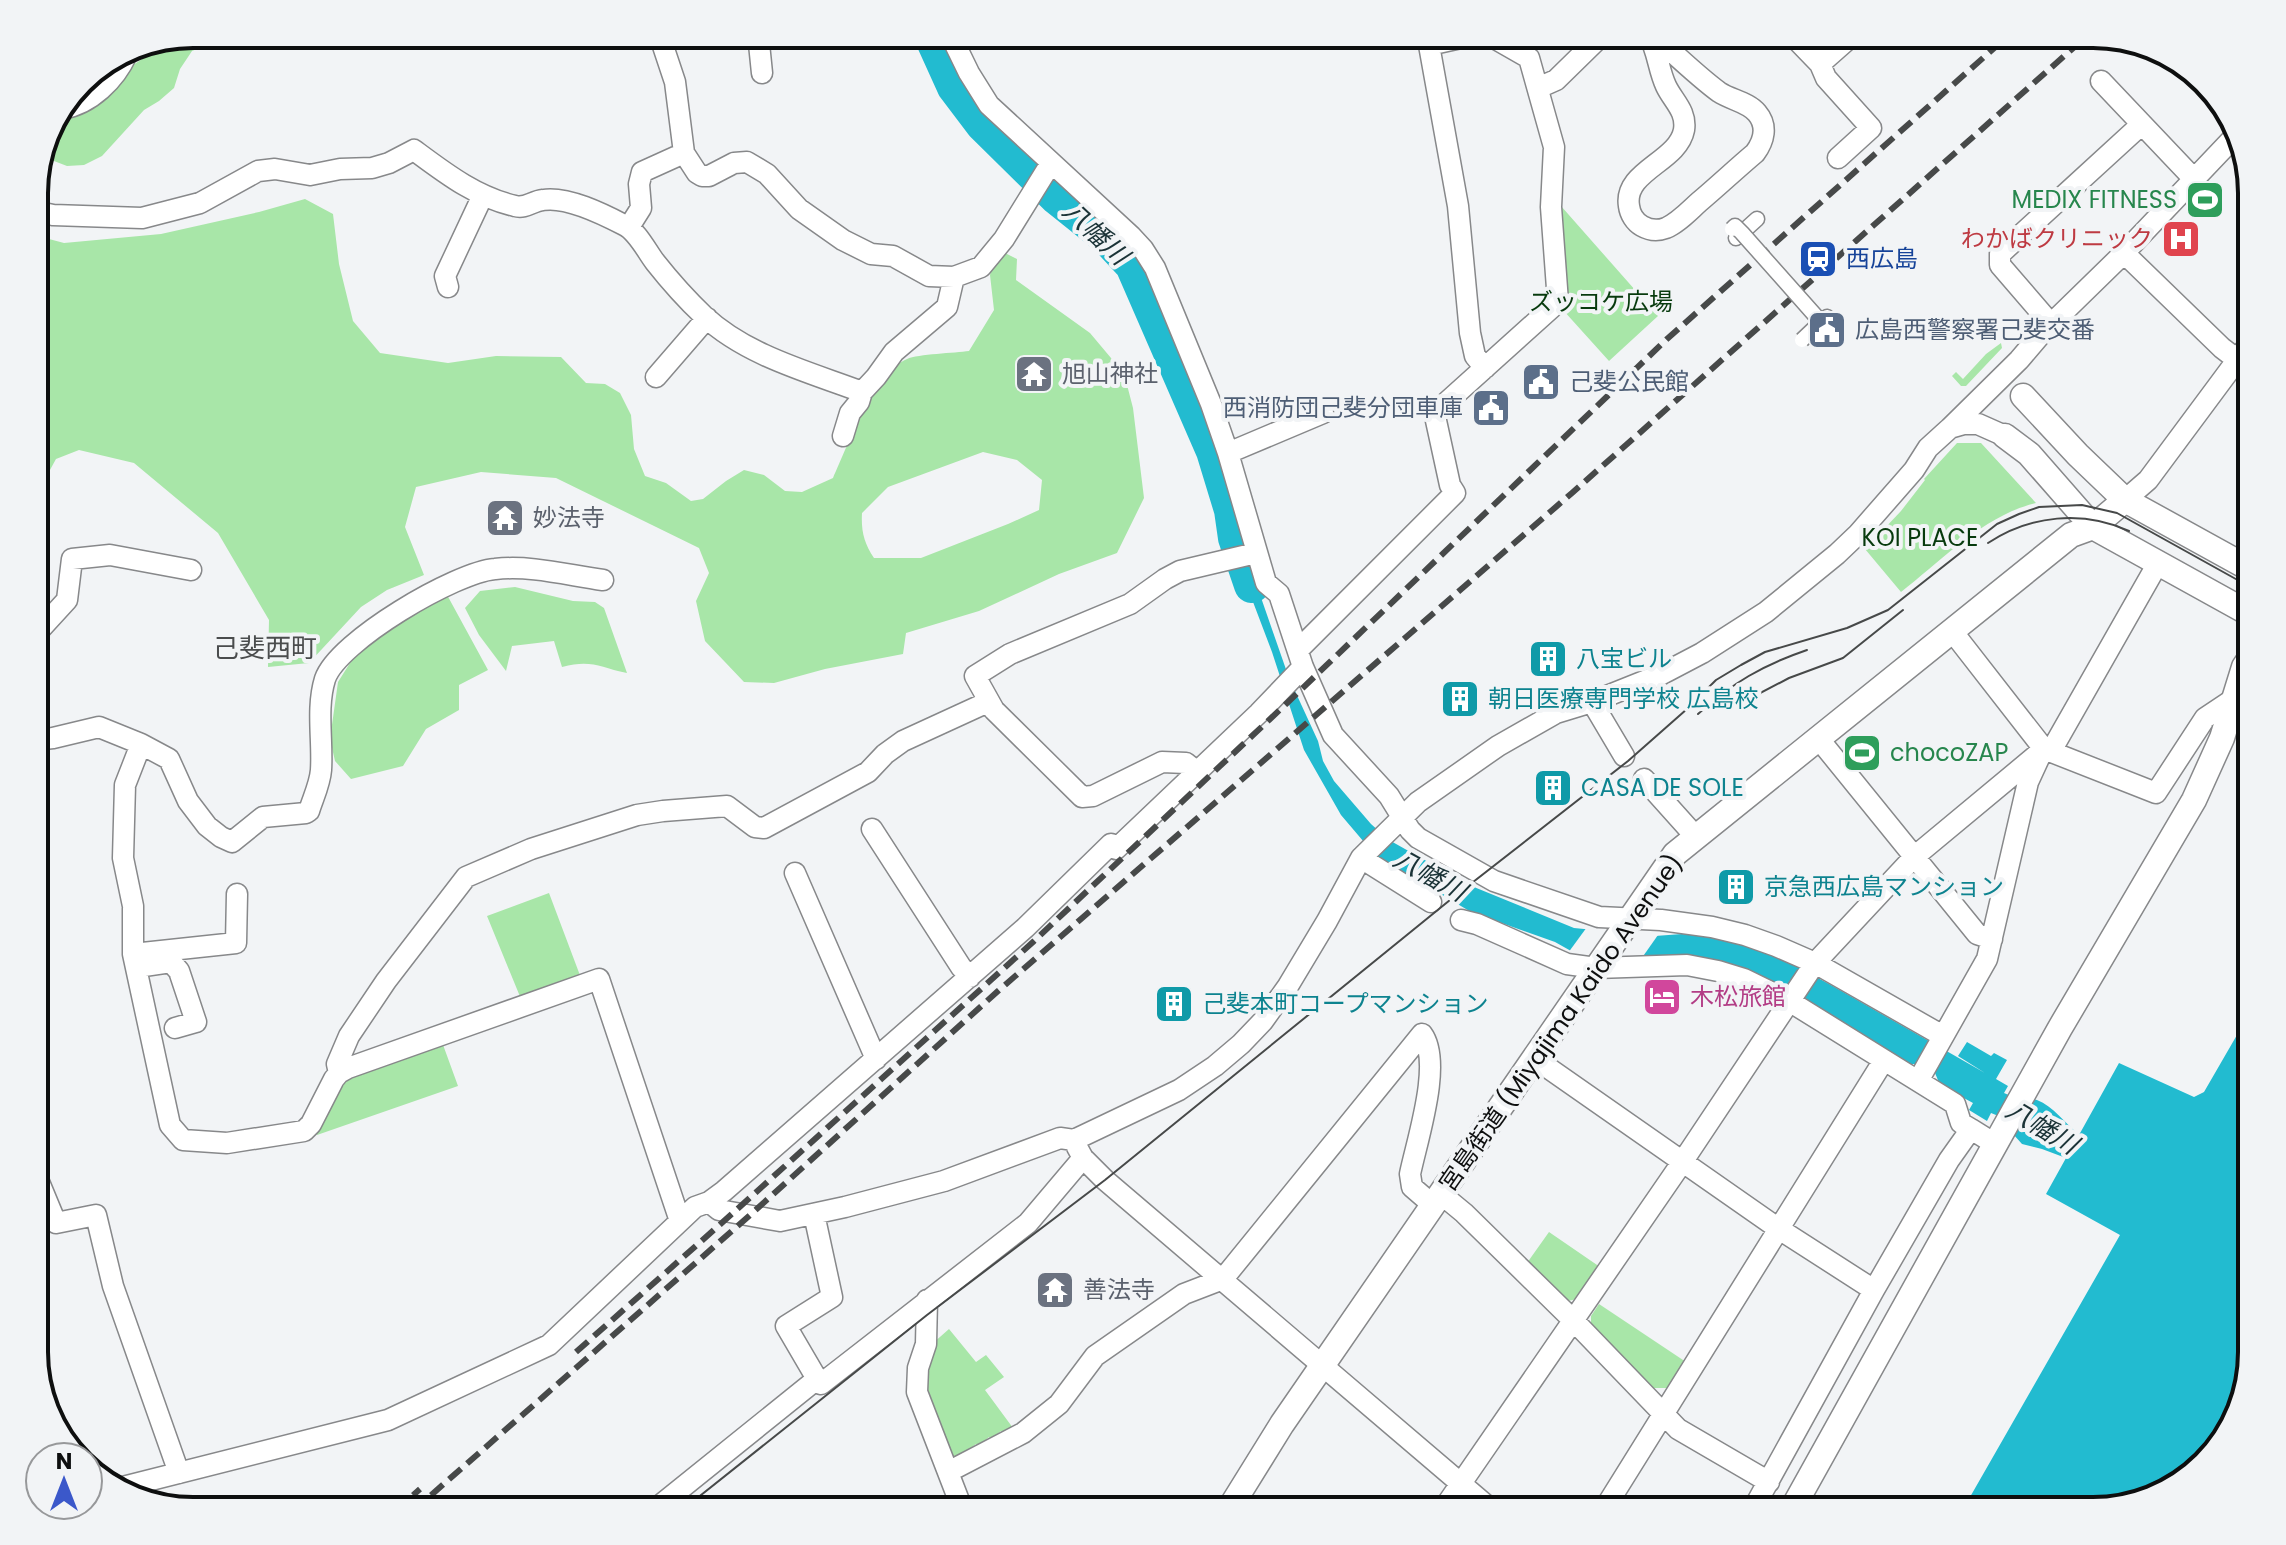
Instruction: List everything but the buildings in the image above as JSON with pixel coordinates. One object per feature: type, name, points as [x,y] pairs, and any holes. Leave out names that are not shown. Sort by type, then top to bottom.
[{"type":"street","points":[[664,48],[675,82],[684,153],[697,173],[709,176],[734,163],[747,162],[767,174],[799,209],[857,249],[893,256],[929,276],[954,277],[972,272],[989,260],[1043,175]]},
{"type":"street","points":[[759,48],[762,73]]},
{"type":"street","points":[[960,48],[977,89],[1043,175],[1143,249],[1155,268],[1228,453],[1245,555],[1266,583],[1279,594],[1294,671],[1333,735],[1389,796],[1418,838],[1494,881],[1599,917],[1627,925],[1712,927],[1755,939],[1813,967],[1942,1040]]},
{"type":"street","points":[[1430,48],[1458,206],[1470,333],[1475,356],[1485,368]]},
{"type":"street","points":[[134,1484],[388,1420],[549,1345],[695,1207],[724,1191],[970,977],[1111,844],[1116,849],[1259,713],[1455,493],[1450,485],[1435,416],[1438,410],[1558,302],[1551,207],[1554,147],[1529,58],[1512,48]]},
{"type":"street","points":[[1538,88],[1556,80],[1589,48]]},
{"type":"street","points":[[1655,48],[1661,74],[1681,108],[1684,126],[1679,143],[1638,180],[1629,195],[1628,204],[1635,221],[1650,230],[1659,230],[1675,223],[1755,153],[1764,138],[1764,129],[1757,113],[1720,93],[1667,48]]},
{"type":"street","points":[[1805,48],[1820,64],[1826,78],[1871,128],[1838,158]]},
{"type":"street","points":[[1820,64],[1838,48]]},
{"type":"street","points":[[78,105],[96,95],[118,69]]},
{"type":"street","points":[[2101,81],[2194,179]]},
{"type":"street","points":[[2042,333],[2044,316],[2000,265],[2000,254],[2142,124]]},
{"type":"street","points":[[814,1214],[832,1297],[786,1326],[821,1384],[1028,1223],[1078,1149],[1179,1090],[1215,1066],[1250,1036],[1288,986],[1364,855],[1418,802],[1498,746],[1556,713],[1662,674],[1702,653],[1778,603],[1858,534],[1914,470],[1928,448],[2019,360],[2229,143]]},
{"type":"street","points":[[48,214],[142,218],[200,203],[258,171],[275,169],[310,175],[340,169],[372,168],[414,150],[483,195],[517,207],[543,200],[564,201],[629,227],[671,281],[707,318],[760,353],[862,392]]},
{"type":"street","points":[[629,227],[641,208],[639,184],[642,172],[684,153]]},
{"type":"street","points":[[448,287],[445,276],[483,195]]},
{"type":"street","points":[[1759,222],[1740,236],[1824,318],[1802,340]]},
{"type":"street","points":[[2124,253],[2238,360]]},
{"type":"street","points":[[843,436],[850,413],[862,392],[894,352],[947,307],[954,277]]},
{"type":"street","points":[[656,377],[707,318]]},
{"type":"street","points":[[2019,360],[2019,385],[2023,396],[2125,500],[2238,562]]},
{"type":"street","points":[[2125,500],[2148,480],[2238,373]]},
{"type":"street","points":[[1228,453],[1323,413]]},
{"type":"street","points":[[1950,428],[1978,424],[2005,436],[2029,454],[2093,527],[2238,607]]},
{"type":"street","name":"宮島街道 (Miyajima Kaido Avenue)","points":[[1237,1497],[1282,1424],[1675,854],[2071,535],[2093,527],[2125,500]]},
{"type":"street","points":[[48,621],[67,600],[72,559],[110,555],[191,570]]},
{"type":"street","points":[[1196,771],[1186,763],[1162,762],[1093,796],[1082,797],[988,702],[975,676],[1010,654],[1130,604],[1180,571],[1245,555]]},
{"type":"street","points":[[1451,1497],[1813,967],[1914,857],[2044,749],[2055,744],[2158,563]]},
{"type":"street","points":[[48,739],[99,727],[169,759],[197,814],[207,826],[232,842],[263,817],[309,811],[321,773],[321,708],[325,678],[340,657],[379,624],[447,585],[483,570],[529,568],[603,580]]},
{"type":"street","points":[[1952,631],[2044,749],[2156,793],[2205,718],[2232,700]]},
{"type":"street","points":[[1799,1497],[2027,1088],[2194,800],[2222,738],[2238,684]]},
{"type":"street","points":[[141,744],[125,785],[123,858],[133,906],[135,960],[170,1125],[183,1140],[227,1143],[304,1131],[311,1124],[339,1073],[337,1064],[349,1036],[386,981],[466,877],[531,849],[637,815],[727,806],[755,827],[769,827],[868,772],[903,741],[988,702]]},
{"type":"street","points":[[1592,702],[1624,756]]},
{"type":"street","points":[[1818,738],[1977,934],[1992,939]]},
{"type":"street","points":[[1921,1075],[1987,959],[2028,782],[2044,749]]},
{"type":"street","points":[[1644,779],[1696,837]]},
{"type":"street","points":[[872,829],[970,977]]},
{"type":"street","points":[[1364,855],[1431,902]]},
{"type":"street","points":[[795,873],[876,1059]]},
{"type":"street","points":[[135,960],[236,943],[237,894]]},
{"type":"street","points":[[1461,920],[1477,924],[1567,964],[1687,965],[1744,979],[1791,998],[1884,1060],[1921,1075],[1955,1104],[1961,1123],[1999,1138]]},
{"type":"street","points":[[135,960],[171,962],[179,971],[196,1022],[175,1028]]},
{"type":"street","points":[[339,1073],[599,979],[680,1221]]},
{"type":"street","points":[[948,1472],[1023,1433],[1059,1404],[1095,1356],[1184,1294],[1223,1279],[1422,1034],[1428,1042],[1430,1076],[1410,1174],[1412,1187],[1464,1213],[1678,1429],[1769,1482]]},
{"type":"street","points":[[1534,1058],[1779,1229],[1874,1290]]},
{"type":"street","points":[[1611,1497],[1884,1060]]},
{"type":"street","points":[[1760,1497],[1874,1290],[1949,1160],[1971,1129]]},
{"type":"street","points":[[709,1202],[719,1210],[780,1221],[944,1181],[1060,1138],[1078,1149],[1105,1180],[1476,1497]]},
{"type":"street","points":[[48,1204],[56,1223],[96,1215],[113,1286],[179,1473]]},
{"type":"street","points":[[927,1300],[928,1327],[918,1368],[917,1392],[958,1497]]},
{"type":"street","points":[[670,1497],[817,1379]]},
{"type":"green space","points":[[199,48],[192,51],[180,69],[174,88],[144,110],[102,156],[84,165],[67,166],[52,160],[70,116],[99,105],[133,65],[147,56],[165,51]]},
{"type":"green space","points":[[305,199],[333,214],[339,264],[353,321],[380,353],[448,363],[496,356],[561,357],[586,383],[605,384],[620,393],[631,415],[634,449],[645,476],[666,483],[691,501],[703,499],[744,470],[764,475],[785,491],[802,492],[833,478],[863,411],[895,367],[912,357],[969,351],[994,310],[990,275],[993,263],[1003,252],[1017,259],[1016,280],[1090,333],[1126,381],[1133,408],[1144,498],[1117,553],[1059,574],[979,611],[906,633],[903,654],[825,669],[774,683],[744,682],[705,641],[696,601],[709,573],[699,548],[556,478],[481,472],[416,487],[405,527],[424,575],[387,590],[361,607],[309,663],[268,667],[269,620],[218,533],[134,463],[79,450],[56,459],[48,474],[48,239],[64,243],[161,234]],"holes":[[[983,452],[1017,460],[1042,480],[1039,510],[921,558],[874,558],[864,537],[862,513],[888,487]]]},
{"type":"green space","name":"ズッコケ広場","points":[[1561,206],[1658,316],[1609,361],[1563,310],[1568,305]]},
{"type":"green space","points":[[2001,343],[2002,348],[1966,386],[1961,386],[1952,376],[1956,372],[1963,379]]},
{"type":"green space","name":"KOI PLACE","points":[[1957,443],[1981,443],[2036,503],[1999,517],[1982,528],[1901,592],[1865,549]]},
{"type":"green space","points":[[515,587],[573,601],[595,602],[604,608],[627,673],[588,664],[562,667],[554,641],[512,646],[506,671],[479,635],[465,608],[480,591]]},
{"type":"green space","points":[[446,593],[488,670],[459,685],[459,710],[426,729],[403,766],[351,779],[335,761],[330,739],[338,682],[371,636]]},
{"type":"green space","points":[[549,893],[581,978],[521,999],[487,916]]},
{"type":"green space","points":[[442,1042],[458,1086],[317,1135],[315,1131],[344,1079]]},
{"type":"green space","points":[[1549,1232],[1600,1267],[1577,1299],[1563,1302],[1527,1263]]},
{"type":"green space","points":[[1599,1304],[1686,1362],[1668,1388],[1652,1388],[1591,1328],[1591,1316]]},
{"type":"green space","points":[[949,1329],[976,1362],[986,1355],[1004,1377],[985,1390],[1013,1428],[1004,1434],[1001,1431],[991,1439],[989,1437],[979,1446],[976,1444],[956,1459],[947,1456],[923,1389],[932,1344]]},
{"type":"water","points":[[1236,538],[1257,586],[1289,678],[1334,781],[1389,840],[1469,885],[1574,928],[1655,936],[1702,936],[1737,942],[1775,955],[1985,1073],[1958,1056],[1967,1042],[1991,1056],[1994,1053],[2007,1060],[1996,1079],[2008,1086],[2004,1093],[2043,1103],[2079,1135],[2119,1063],[2194,1097],[2204,1092],[2238,1033],[2237,1371],[2227,1408],[2202,1448],[2174,1473],[2131,1492],[2093,1497],[1970,1497],[2120,1235],[2046,1194],[2066,1158],[2022,1144],[1996,1115],[1991,1113],[1987,1121],[1969,1110],[1973,1103],[1940,1085],[1935,1073],[1920,1064],[1908,1064],[1795,993],[1639,958],[1571,951],[1555,942],[1471,912],[1375,855],[1341,815],[1304,750],[1250,594]]},
{"type":"pier","points":[[1587,927],[1658,935],[1639,962],[1568,953]]},
{"type":"waterway","name":"八幡川","points":[[937,48],[955,87],[983,124],[1057,197],[1107,237],[1133,265],[1214,451],[1232,510],[1236,538],[1252,585]]},
{"type":"tram line","points":[[699,1497],[927,1315],[1105,1180],[1450,900],[1628,761],[1716,680],[1741,665],[1765,652],[1847,628],[1888,610],[1997,524],[2039,507],[2082,505],[2117,513],[2238,580]]},
{"type":"tram line","points":[[1988,543],[2021,526],[2057,519],[2093,520],[2129,531]]},
{"type":"tram line","points":[[1726,711],[1789,678],[1843,658],[1903,610]]},
{"type":"tram line","points":[[1698,714],[1749,676],[1807,650]]},
{"type":"railway","points":[[576,1352],[1033,942],[1667,339],[1994,48]]},
{"type":"railway","points":[[429,1497],[749,1216],[998,991],[1572,493],[2073,48]]},
{"type":"railway","points":[[411,1497],[420,1489]]},
{"type":"place","name":"MEDIX FITNESS","points":[[2205,200]]},
{"type":"place","name":"わかばクリニック","points":[[2181,239]]},
{"type":"place","name":"西広島","points":[[1818,259]]},
{"type":"place","name":"広島西警察署己斐交番","points":[[1827,330]]},
{"type":"place","name":"旭山神社","points":[[1034,374]]},
{"type":"place","name":"己斐公民館","points":[[1541,382]]},
{"type":"place","name":"西消防団己斐分団車庫","points":[[1491,408]]},
{"type":"place","name":"妙法寺","points":[[505,518]]},
{"type":"place","name":"八宝ビル","points":[[1548,659]]},
{"type":"place","name":"朝日医療専門学校 広島校","points":[[1460,699]]},
{"type":"place","name":"chocoZAP","points":[[1862,753]]},
{"type":"place","name":"CASA DE SOLE","points":[[1553,788]]},
{"type":"place","name":"京急西広島マンション","points":[[1736,887]]},
{"type":"place","name":"木松旅館","points":[[1662,997]]},
{"type":"place","name":"己斐本町コープマンション","points":[[1174,1004]]},
{"type":"place","name":"善法寺","points":[[1055,1290]]},
{"type":"district","name":"己斐西町","points":[[265,648]]}]
